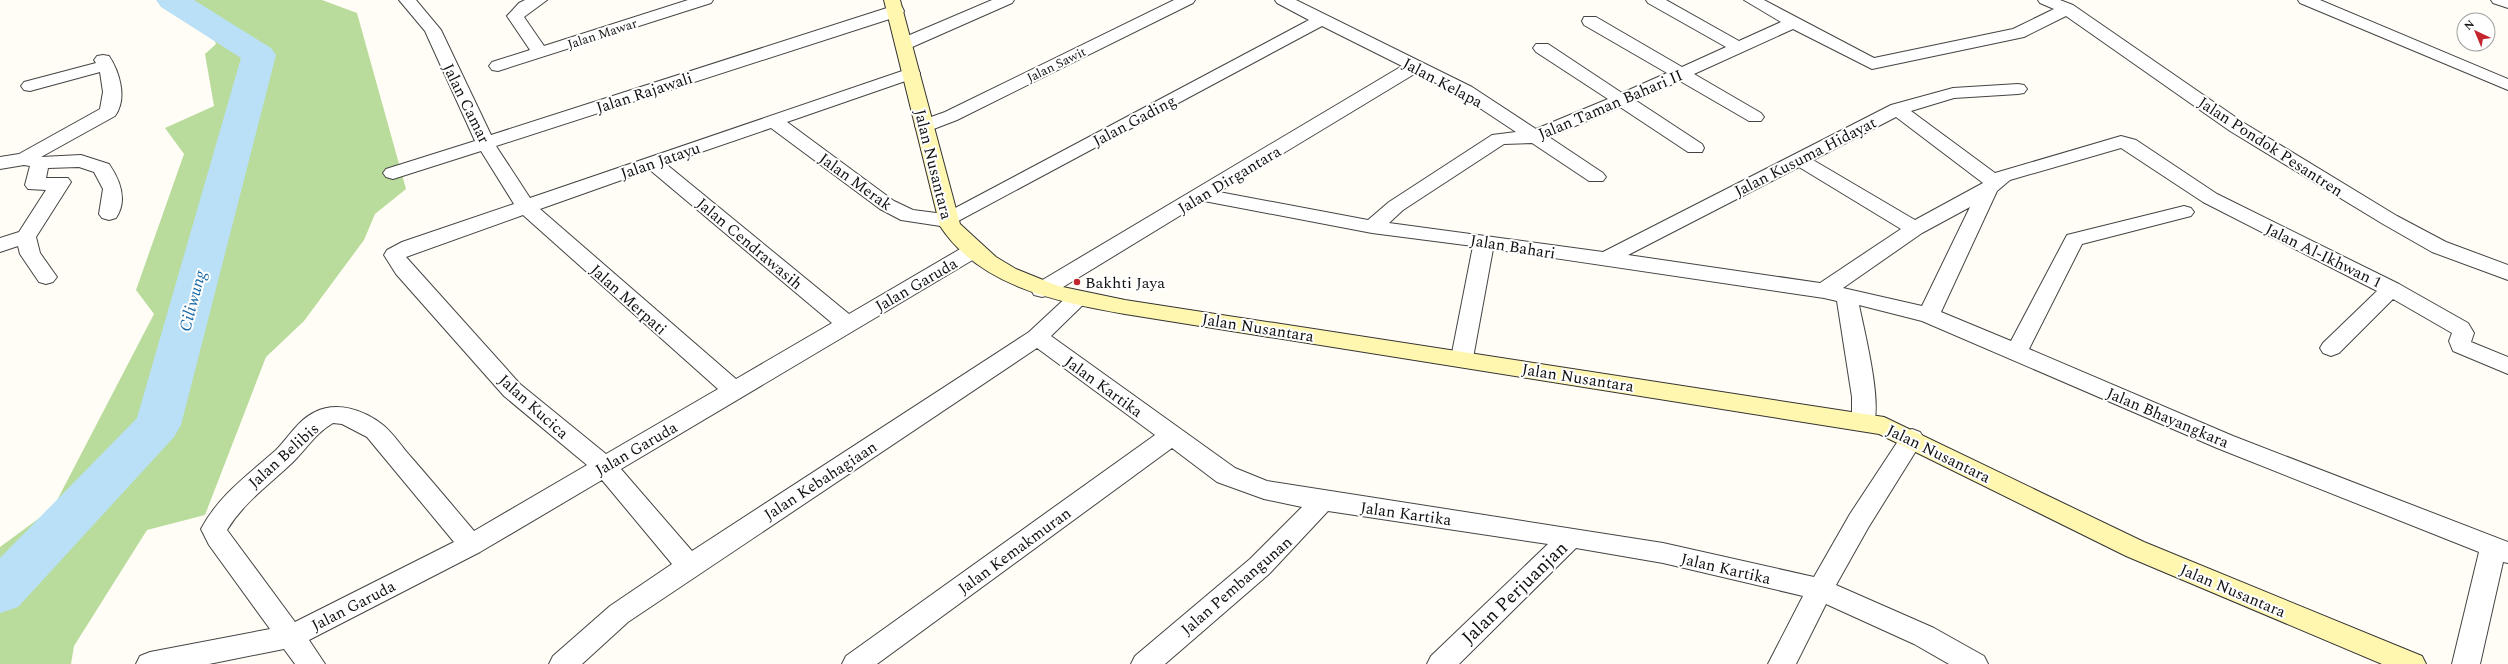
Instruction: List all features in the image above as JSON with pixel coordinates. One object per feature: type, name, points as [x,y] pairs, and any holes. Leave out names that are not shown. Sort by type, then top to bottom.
[{"type":"main road","name":"Jalan Nusantara","points":[[894,5],[947,220],[959,237],[974,250],[1019,280],[1042,290],[1125,307],[1462,358],[1884,426],[1912,438],[2134,549],[2412,664]]},
{"type":"street","name":"Jalan Camar","points":[[407,0],[433,30],[485,143],[526,207]]},
{"type":"street","points":[[539,0],[525,6],[515,16],[540,53]]},
{"type":"street","name":"Jalan Mawar","points":[[498,66],[705,0]]},
{"type":"street","points":[[904,44],[1006,0]]},
{"type":"street","name":"Jalan Sawit","points":[[924,126],[951,116],[1187,0]]},
{"type":"street","name":"Jalan Kelapa","points":[[1283,0],[1466,91],[1596,177]]},
{"type":"street","points":[[1654,0],[1740,48]]},
{"type":"street","points":[[1752,0],[1872,64],[2018,33],[2067,9]]},
{"type":"street","name":"Jalan Pondok Pesantren","points":[[2046,0],[2067,9],[2237,127],[2390,220],[2439,247],[2508,272]]},
{"type":"street","points":[[2306,0],[2508,85]]},
{"type":"street","points":[[2500,0],[2508,4]]},
{"type":"street","name":"Jalan Rajawali","points":[[393,173],[894,5]]},
{"type":"street","name":"Jalan Gading","points":[[947,220],[1321,20]]},
{"type":"street","points":[[1590,21],[1755,117]]},
{"type":"street","name":"Jalan Taman Bahari II","points":[[1372,227],[1396,206],[1499,139],[1534,137],[1740,48],[1794,22]]},
{"type":"street","points":[[1542,48],[1618,100],[1694,148]]},
{"type":"street","points":[[30,86],[105,62],[113,93],[109,112],[32,161]]},
{"type":"street","name":"Jalan Dirgantara","points":[[1042,290],[1415,66]]},
{"type":"street","name":"Jalan Jatayu","points":[[409,247],[911,73]]},
{"type":"street","name":"Jalan Kusuma Hidayat","points":[[1603,260],[1897,109],[1953,93],[2018,89]]},
{"type":"street","points":[[1897,109],[1992,185]]},
{"type":"street","name":"Jalan Merak","points":[[774,121],[887,205],[908,216],[947,220]]},
{"type":"street","name":"Jalan Al-Ikhwan 1","points":[[1992,185],[2003,176],[2121,142],[2129,144],[2210,198],[2391,289],[2460,328],[2463,333],[2460,342],[2461,346],[2469,351],[2508,366]]},
{"type":"street","points":[[1799,159],[1915,228]]},
{"type":"street","points":[[0,245],[26,237],[60,182],[35,185],[32,161]]},
{"type":"street","points":[[0,163],[32,161],[81,161],[102,168],[113,189],[109,214]]},
{"type":"street","name":"Jalan Cendrawasih","points":[[653,163],[847,324]]},
{"type":"street","points":[[1864,422],[1864,397],[1836,293],[1915,228],[1992,185]]},
{"type":"street","points":[[1929,315],[1992,185]]},
{"type":"street","name":"Jalan Bahari","points":[[1202,195],[1372,227],[1484,241],[1603,260],[1836,293]]},
{"type":"street","points":[[1396,206],[1420,234]]},
{"type":"street","name":"Jalan Merpati","points":[[526,207],[734,390]]},
{"type":"street","points":[[2016,351],[2074,240],[2184,212]]},
{"type":"street","points":[[26,237],[30,254],[46,277]]},
{"type":"street","points":[[1462,358],[1484,241]]},
{"type":"street","name":"Jalan Kucica","points":[[409,247],[396,253],[394,258],[512,390],[605,467],[689,566]]},
{"type":"street","name":"Jalan Garuda","points":[[150,664],[292,636],[471,545],[974,250]]},
{"type":"street","points":[[2331,348],[2391,289]]},
{"type":"street","name":"Jalan Bhayangkara","points":[[1836,293],[1929,315],[2016,351],[2225,442],[2501,550]]},
{"type":"street","name":"Jalan Kebahagiaan","points":[[563,664],[598,631],[689,566],[1037,337],[1078,298]]},
{"type":"street","name":"Jalan Kartika","points":[[1037,337],[1209,464],[1246,484],[1288,495],[1322,501],[1571,537],[1663,553],[1819,589],[1924,636],[1974,664]]},
{"type":"street","name":"Jalan Belibis","points":[[292,636],[218,538],[214,529],[238,496],[284,456],[314,424],[326,417],[334,414],[355,419],[375,431],[471,545]]},
{"type":"street","name":"Jalan Kemakmuran","points":[[856,664],[1171,436]]},
{"type":"street","points":[[1782,664],[1819,589],[1886,476],[1912,438]]},
{"type":"street","name":"Jalan Pembangunan","points":[[1145,664],[1260,568],[1295,534],[1322,501]]},
{"type":"street","name":"Jalan Perjuanjan","points":[[1441,664],[1571,537]]},
{"type":"street","points":[[2466,664],[2501,550]]},
{"type":"street","points":[[292,636],[311,664]]},
{"type":"green space","points":[[178,0],[322,0],[357,13],[406,189],[375,214],[364,240],[304,321],[266,357],[205,515],[147,530],[74,646],[71,664],[0,664],[0,547],[53,508],[154,314],[136,290],[184,154],[165,128],[214,106],[205,54],[216,44],[202,13]]},
{"type":"waterway","name":"Ciliwung","points":[[0,592],[158,425],[259,55],[172,0]]},
{"type":"place","name":"Bakhti Jaya","points":[[1077,282]]}]
